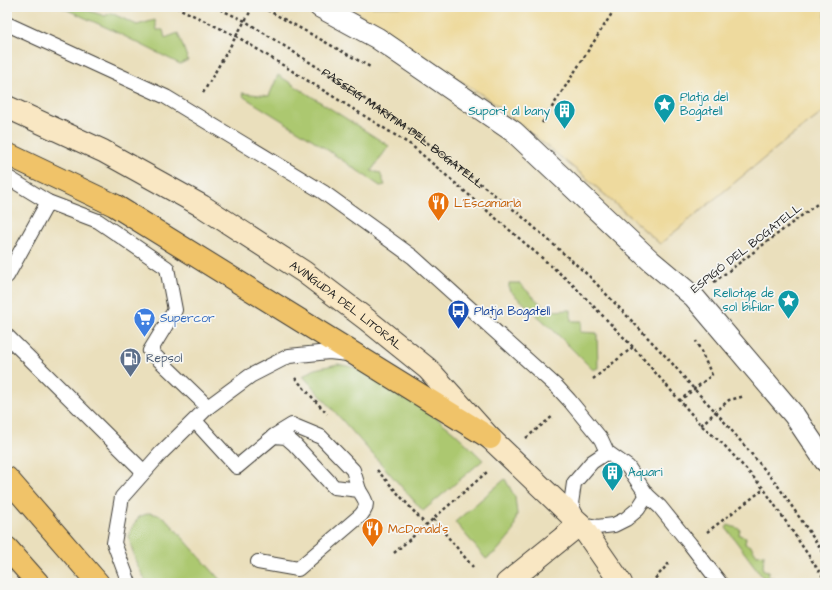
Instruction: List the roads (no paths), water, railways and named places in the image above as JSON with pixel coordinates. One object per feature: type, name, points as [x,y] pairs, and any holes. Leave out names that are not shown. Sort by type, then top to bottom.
[{"type":"highway","points":[[7,154],[114,205],[490,438]]},
{"type":"highway","points":[[7,478],[98,583]]},
{"type":"highway","points":[[7,548],[38,583]]},
{"type":"main road","name":"AVINGUDA DEL LITORAL","points":[[7,107],[103,152],[196,203],[304,272],[366,319],[428,369],[490,438],[580,524],[621,583]]},
{"type":"main road","points":[[507,583],[580,524]]},
{"type":"street","points":[[320,7],[377,38],[514,132],[651,261],[694,297],[794,415],[825,461]]},
{"type":"lane","points":[[7,24],[166,97],[329,197],[413,257],[557,387],[601,438],[607,452],[628,467],[647,495],[660,507],[720,583]]},
{"type":"lane","points":[[7,177],[48,202],[98,220],[167,268],[175,310],[150,351],[208,408]]},
{"type":"lane","points":[[7,276],[48,202]]},
{"type":"lane","points":[[7,336],[144,472]]},
{"type":"lane","points":[[129,583],[114,543],[122,497],[161,453],[208,408],[250,376],[289,356],[329,352],[355,354]]},
{"type":"lane","points":[[195,421],[237,467],[274,436],[292,425],[321,437],[353,470],[359,490],[366,504],[365,510],[361,515],[298,569],[258,562]]},
{"type":"lane","points":[[274,436],[286,438],[294,444],[334,487],[359,490]]},
{"type":"lane","points":[[607,452],[592,462],[574,483],[571,504],[580,524],[597,527],[614,526],[626,519],[638,509],[647,495]]},
{"type":"place","name":"Platja del Bogatell","points":[[664,124]]},
{"type":"place","name":"Suport al bany","points":[[565,130]]},
{"type":"place","name":"L'Escamarlà","points":[[438,222]]},
{"type":"place","name":"Rellotge de sol bifilar","points":[[789,320]]},
{"type":"place","name":"Platja Bogatell","points":[[459,330]]},
{"type":"place","name":"Supercor","points":[[144,338]]},
{"type":"place","name":"Repsol","points":[[131,378]]},
{"type":"place","name":"Aquari","points":[[612,492]]},
{"type":"place","name":"McDonald's","points":[[372,548]]}]
